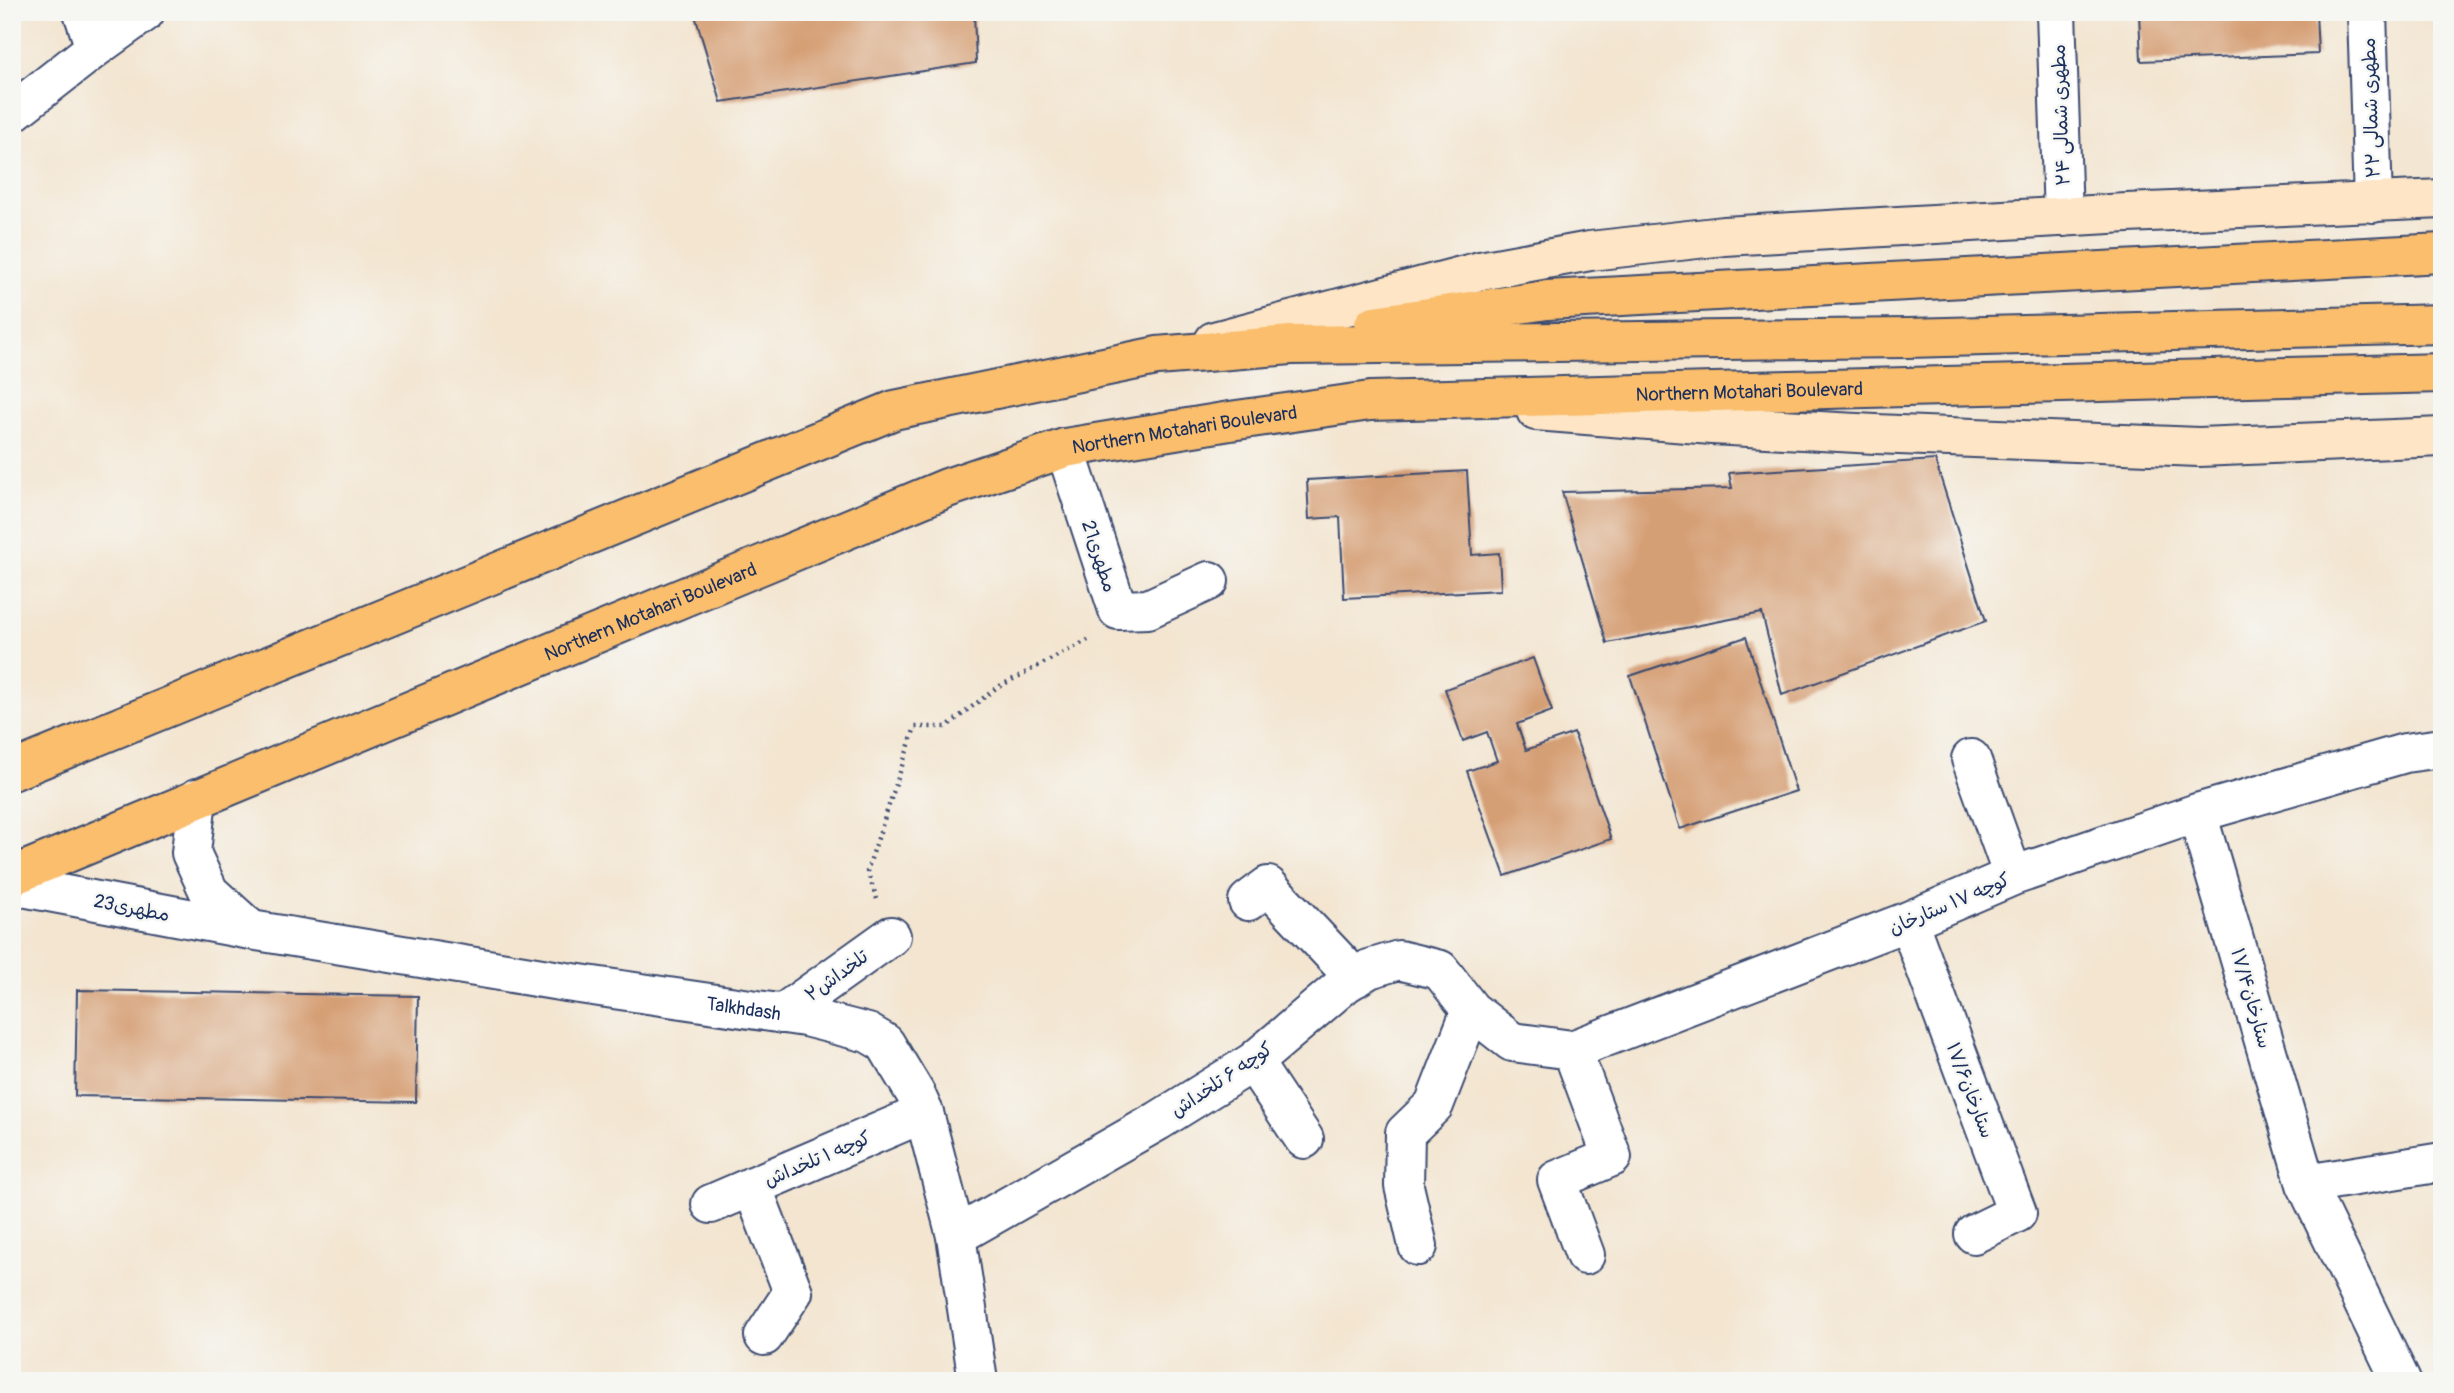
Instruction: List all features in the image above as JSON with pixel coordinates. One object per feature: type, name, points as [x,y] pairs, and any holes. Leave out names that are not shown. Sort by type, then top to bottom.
[{"type":"main road","points":[[12,771],[894,410],[1157,356],[1480,271],[1590,250],[1724,236],[2442,199]]},
{"type":"main road","points":[[1157,356],[1547,300],[2442,253]]},
{"type":"main road","points":[[1157,356],[1291,345],[1908,338],[2442,324]]},
{"type":"main road","name":"Northern Motahari Boulevard","points":[[12,876],[947,488],[1065,448],[1370,401],[2442,373]]},
{"type":"main road","points":[[1370,401],[1875,435],[2199,447],[2442,437]]},
{"type":"street","points":[[83,12],[95,48]]},
{"type":"street","points":[[12,113],[145,12]]},
{"type":"street","name":"مطهرى شمالى ۲۴","points":[[2056,12],[2063,217]]},
{"type":"street","name":"مطهرى شمالى ۲۲","points":[[2367,12],[2373,203]]},
{"type":"street","name":"21مطهرى","points":[[1065,448],[1118,610],[1149,609],[1209,581]]},
{"type":"street","name":"کوچه ۱۷ ستارخان","points":[[1471,1010],[1511,1042],[1572,1050],[1908,921],[2013,876],[2197,813],[2405,753],[2442,748]]},
{"type":"street","points":[[1971,759],[2013,876]]},
{"type":"street","points":[[197,798],[191,853],[209,892],[251,930]]},
{"type":"street","name":"ستارخان۱۷/۴","points":[[2197,813],[2306,1184],[2401,1381]]},
{"type":"street","name":"23مطهرى","points":[[12,885],[251,930]]},
{"type":"street","points":[[1248,901],[1268,886],[1355,978]]},
{"type":"street","name":"ستارخان۱۷/۶","points":[[1908,921],[2017,1213],[1974,1234]]},
{"type":"street","name":"Talkhdash","points":[[251,930],[566,982],[782,1014],[868,1033],[885,1044],[924,1113],[956,1236],[978,1381]]},
{"type":"street","name":"۲تلخداش","points":[[782,1014],[891,936]]},
{"type":"street","name":"کوچه ۶ تلخداش","points":[[956,1236],[1158,1121],[1253,1062],[1346,983],[1369,969],[1399,960],[1440,970],[1471,1010]]},
{"type":"street","points":[[1418,1246],[1404,1186],[1405,1133],[1434,1105],[1471,1010]]},
{"type":"street","points":[[1572,1050],[1612,1157],[1557,1180],[1585,1255]]},
{"type":"street","points":[[1253,1062],[1304,1139]]},
{"type":"street","name":"کوچه ۱ تلخداش","points":[[710,1204],[924,1113]]},
{"type":"street","points":[[2306,1184],[2442,1162]]},
{"type":"street","points":[[751,1186],[793,1292],[764,1336]]},
{"type":"path","points":[[891,936],[867,870],[915,727],[946,727],[996,688],[1109,629],[1118,610]]},
{"type":"building","points":[[694,12],[974,12],[976,63],[721,102]]},
{"type":"building","points":[[2139,12],[2316,12],[2318,54],[2141,61]]},
{"type":"building","points":[[1935,460],[1986,621],[1782,695],[1762,613],[1607,643],[1562,492],[1732,488],[1729,473]]},
{"type":"building","points":[[1467,471],[1472,555],[1499,553],[1501,590],[1344,598],[1340,517],[1309,519],[1307,480]]},
{"type":"building","points":[[1746,637],[1796,791],[1680,829],[1630,676]]},
{"type":"building","points":[[1533,658],[1552,711],[1517,724],[1526,750],[1574,733],[1611,839],[1505,876],[1467,771],[1497,761],[1487,732],[1463,741],[1445,689]]},
{"type":"building","points":[[77,990],[418,996],[416,1102],[75,1096]]}]
